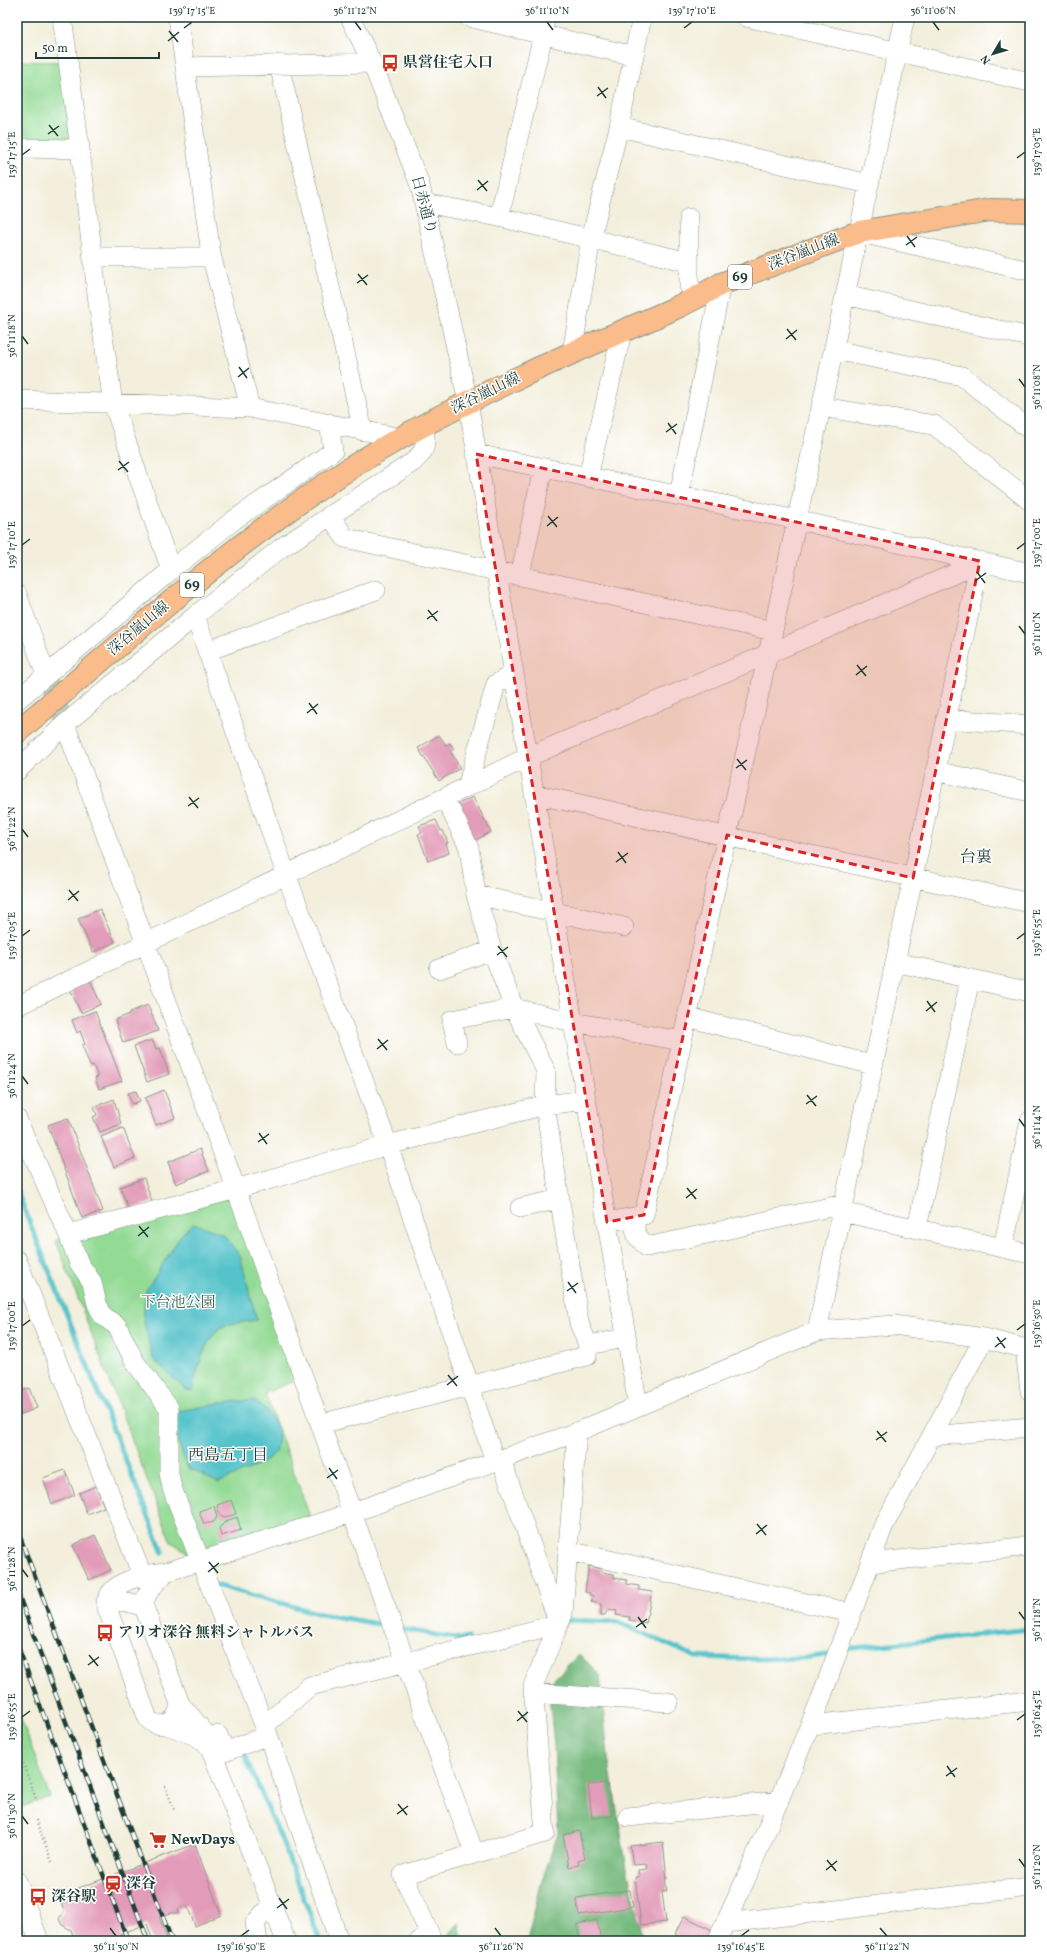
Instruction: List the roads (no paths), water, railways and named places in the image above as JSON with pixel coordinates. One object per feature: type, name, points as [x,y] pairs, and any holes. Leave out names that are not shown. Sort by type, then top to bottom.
[{"type":"main road","name":"深谷嵐山線","points":[[17,732],[182,593],[288,510],[376,452],[468,402],[572,353],[700,296],[721,284],[859,232],[990,210],[1030,211]]},
{"type":"street","points":[[62,17],[113,403],[171,570]]},
{"type":"street","points":[[178,17],[212,257],[250,408]]},
{"type":"street","name":"日赤通り","points":[[350,17],[372,63],[420,185],[468,402],[638,1406]]},
{"type":"street","points":[[572,353],[591,238],[619,127],[642,17]]},
{"type":"street","points":[[746,17],[1030,82]]},
{"type":"street","points":[[607,1222],[644,1215],[768,654],[905,17]]},
{"type":"street","points":[[472,18],[544,26],[634,56]]},
{"type":"street","points":[[499,217],[544,26]]},
{"type":"street","points":[[184,67],[372,63]]},
{"type":"street","points":[[279,64],[363,431]]},
{"type":"street","points":[[619,127],[869,184]]},
{"type":"street","points":[[17,148],[80,149]]},
{"type":"street","points":[[424,204],[499,217],[689,262]]},
{"type":"street","points":[[689,218],[689,286],[700,296]]},
{"type":"street","points":[[859,232],[1030,272]]},
{"type":"street","points":[[93,257],[212,257]]},
{"type":"street","points":[[679,496],[721,284]]},
{"type":"street","points":[[846,295],[1030,337]]},
{"type":"street","points":[[588,477],[622,332]]},
{"type":"street","points":[[834,350],[962,376],[1030,430]]},
{"type":"street","points":[[17,400],[250,408],[401,438]]},
{"type":"street","points":[[821,407],[934,425],[1030,501]]},
{"type":"street","points":[[17,700],[171,570],[234,520],[333,451],[329,423]]},
{"type":"street","points":[[17,770],[65,724],[195,616],[281,548],[422,454],[426,444],[424,426]]},
{"type":"street","points":[[476,454],[797,520],[1030,573]]},
{"type":"street","points":[[520,576],[543,468]]},
{"type":"street","points":[[330,515],[345,538],[773,631]]},
{"type":"street","points":[[17,1006],[528,757],[956,573],[980,561]]},
{"type":"street","points":[[817,1331],[980,561]]},
{"type":"street","points":[[207,651],[376,590]]},
{"type":"street","points":[[17,594],[46,675]]},
{"type":"street","points":[[195,616],[286,874],[388,1145],[469,1385],[559,1624]]},
{"type":"street","points":[[467,787],[496,684],[514,673]]},
{"type":"street","points":[[946,719],[1030,725]]},
{"type":"street","points":[[65,724],[236,1189],[474,1853]]},
{"type":"street","points":[[935,771],[1030,792]]},
{"type":"street","points":[[534,794],[727,835],[913,878],[1030,903]]},
{"type":"street","points":[[320,1424],[587,1356],[588,1345],[579,1323],[545,1105],[546,1071],[514,1008],[492,950],[476,895],[469,848],[445,798]]},
{"type":"street","points":[[476,895],[624,927]]},
{"type":"street","points":[[439,969],[492,950]]},
{"type":"street","points":[[895,962],[1030,992]]},
{"type":"street","points":[[917,1228],[970,979]]},
{"type":"street","points":[[457,1043],[452,1020],[514,1008],[573,1022],[682,1041]]},
{"type":"street","points":[[687,1017],[873,1065]]},
{"type":"street","points":[[68,1234],[236,1189],[388,1145],[545,1105],[586,1100]]},
{"type":"street","points":[[17,1119],[68,1234],[79,1263],[92,1282],[97,1304],[103,1316],[117,1326],[135,1362],[169,1408],[168,1473],[172,1488],[266,1731],[339,1941]]},
{"type":"street","points":[[1003,1248],[1030,1121]]},
{"type":"street","points":[[520,1208],[560,1199]]},
{"type":"street","points":[[632,1218],[636,1236],[647,1247],[843,1208],[917,1228],[1030,1254]]},
{"type":"street","points":[[17,1260],[153,1576],[145,1596],[144,1607],[180,1704],[204,1732],[286,1941]]},
{"type":"street","points":[[559,1624],[310,1686],[266,1731],[225,1752],[218,1735],[213,1737],[220,1754],[211,1751],[196,1736],[167,1725],[157,1725],[148,1719],[109,1615],[106,1602],[109,1594],[115,1589],[200,1560],[351,1513],[577,1432],[817,1331],[894,1325],[984,1338],[1028,1349],[1030,1391]]},
{"type":"street","points":[[588,1345],[626,1338]]},
{"type":"street","points":[[717,1941],[811,1725],[883,1528],[984,1338]]},
{"type":"street","points":[[932,1436],[1030,1427]]},
{"type":"street","points":[[419,1941],[430,1935],[403,1875],[544,1833],[533,1686],[563,1614],[577,1432]]},
{"type":"street","points":[[870,1563],[1030,1546]]},
{"type":"street","points":[[568,1551],[852,1613]]},
{"type":"street","points":[[106,1602],[119,1600],[131,1602],[144,1607]]},
{"type":"street","points":[[533,1693],[668,1702]]},
{"type":"street","points":[[811,1725],[1030,1701]]},
{"type":"street","points":[[167,1725],[177,1716],[180,1704]]},
{"type":"street","points":[[628,1817],[779,1801]]},
{"type":"street","points":[[17,1881],[39,1941]]},
{"type":"street","points":[[726,1923],[1030,1887]]},
{"type":"street","points":[[258,1941],[255,1923],[264,1914],[274,1909]]},
{"type":"water","points":[[193,1223],[223,1234],[240,1256],[257,1320],[224,1326],[217,1330],[203,1354],[192,1391],[186,1390],[153,1359],[143,1318],[146,1291],[181,1235]]},
{"type":"water","points":[[253,1400],[267,1411],[279,1430],[275,1453],[259,1465],[218,1483],[187,1467],[174,1430],[175,1412],[219,1403]]},
{"type":"waterway","points":[[17,1191],[163,1553]]},
{"type":"waterway","points":[[215,1585],[321,1614],[384,1625]]},
{"type":"waterway","points":[[566,1620],[618,1622],[696,1657],[756,1659],[805,1658],[831,1654]]},
{"type":"waterway","points":[[402,1629],[461,1639],[467,1638]]},
{"type":"waterway","points":[[845,1649],[1030,1629]]},
{"type":"waterway","points":[[242,1749],[283,1843],[320,1941]]},
{"type":"tunnel","points":[[46,675],[65,724]]},
{"type":"railway","points":[[17,1529],[172,1941]]},
{"type":"railway","points":[[17,1591],[148,1941]]},
{"type":"railway","points":[[17,1644],[128,1941]]},
{"type":"place","name":"県営住宅入口","points":[[390,63]]},
{"type":"place","name":"アリオ深谷 無料シャトルバス","points":[[105,1633]]},
{"type":"place","name":"NewDays","points":[[158,1840]]},
{"type":"place","name":"深谷","points":[[113,1884]]},
{"type":"place","name":"深谷駅","points":[[38,1897]]},
{"type":"district","name":"台裏","points":[[976,858]]},
{"type":"district","name":"西島五丁目","points":[[228,1456]]},
{"type":"park label","name":"下台池公園","points":[[178,1303]]}]
